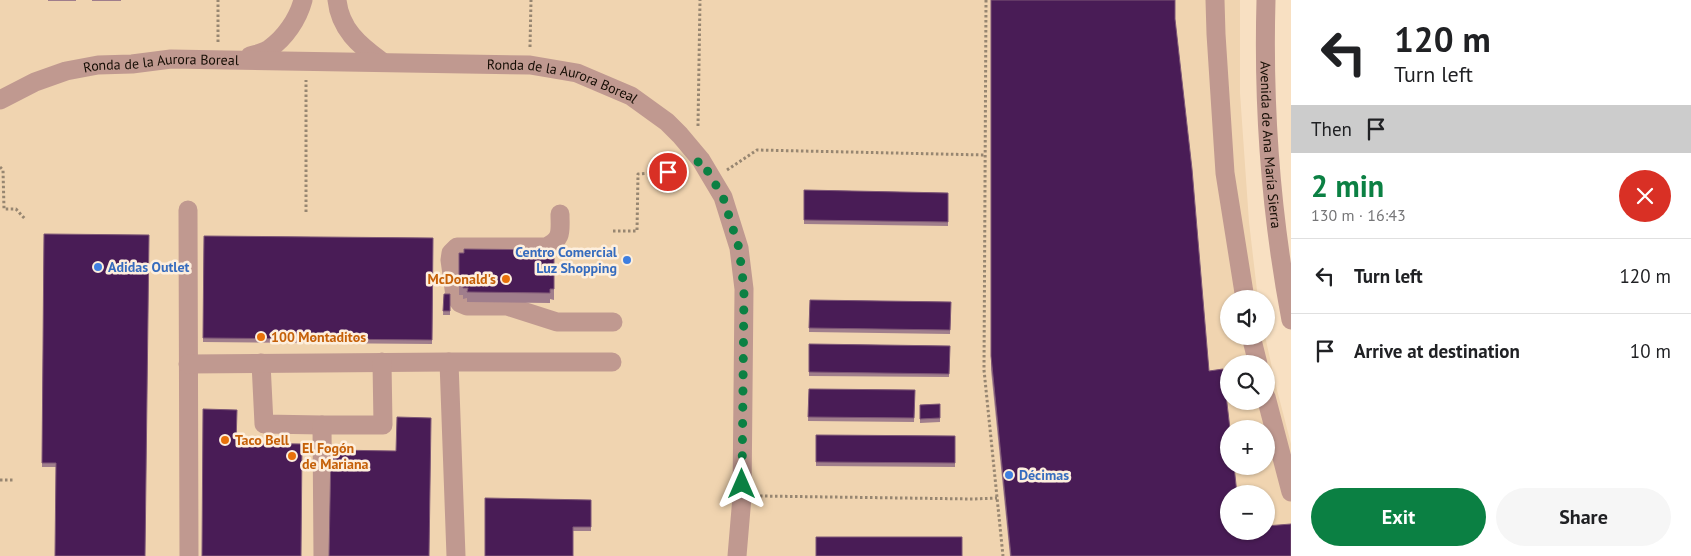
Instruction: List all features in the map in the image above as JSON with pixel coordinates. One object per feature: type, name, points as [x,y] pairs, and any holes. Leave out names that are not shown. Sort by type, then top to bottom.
[{"type":"street","points":[[239,59],[268,50],[289,30],[301,8],[303,0]]},
{"type":"street","points":[[337,0],[343,22],[351,34],[360,46],[381,61]]},
{"type":"street","points":[[1215,0],[1225,173],[1244,290]]},
{"type":"street","name":"Avenida de Ana María Sierra","points":[[1266,0],[1266,90],[1270,168],[1276,224],[1291,320]]},
{"type":"street","name":"Ronda de la Aurora Boreal","points":[[0,100],[36,82],[66,71],[98,65],[132,64],[171,59],[381,61],[530,65],[578,73],[630,96],[667,122],[701,160],[723,197],[739,248],[744,289],[742,497],[737,556]]},
{"type":"street","points":[[188,210],[189,556]]},
{"type":"street","points":[[560,214],[560,235],[556,243],[546,247],[457,248],[451,253],[450,260],[455,296],[460,303],[467,306],[506,306],[557,322],[613,322]]},
{"type":"street","points":[[262,363],[264,424],[383,425],[382,362]]},
{"type":"street","points":[[449,362],[456,556]]},
{"type":"street","points":[[188,364],[612,362]]},
{"type":"street","points":[[1269,410],[1291,492]]},
{"type":"street","points":[[322,425],[323,556]]},
{"type":"path","points":[[218,0],[218,45],[225,45]]},
{"type":"path","points":[[530,51],[531,0]]},
{"type":"path","points":[[698,134],[700,0]]},
{"type":"path","points":[[986,0],[984,370],[1003,556]]},
{"type":"path","points":[[306,74],[306,212]]},
{"type":"path","points":[[724,171],[758,150],[985,154]]},
{"type":"path","points":[[612,231],[637,232],[638,174],[682,171],[701,160]]},
{"type":"path","points":[[0,167],[3,170],[4,208],[16,209],[25,219]]},
{"type":"path","points":[[0,480],[15,480]]},
{"type":"path","points":[[742,497],[997,498]]},
{"type":"shaded area","name":"Centro Comercial Luz Shopping","points":[[0,0],[1240,0],[1240,93],[1249,222],[1257,290],[1220,290],[1220,345],[1267,345],[1269,355],[1220,355],[1220,410],[1275,410],[1275,381],[1291,444],[1291,556],[0,556]]},
{"type":"building","points":[[991,0],[1175,0],[1175,19],[1192,169],[1209,371],[1220,369],[1220,410],[1228,410],[1229,420],[1220,420],[1220,475],[1235,475],[1236,485],[1220,485],[1220,540],[1275,540],[1275,525],[1291,524],[1291,556],[1011,556],[991,356]]},
{"type":"building","points":[[804,190],[948,193],[948,222],[804,220]]},
{"type":"building","points":[[44,234],[149,235],[145,556],[55,556],[56,463],[42,463]]},
{"type":"building","points":[[204,236],[433,238],[432,340],[203,338]]},
{"type":"building","name":"McDonald's","points":[[464,249],[554,250],[554,289],[550,289],[550,293],[467,292],[468,288],[463,288],[463,284],[459,284],[459,253],[464,253]]},
{"type":"building","points":[[444,294],[450,294],[450,311],[443,311]]},
{"type":"building","points":[[810,300],[951,302],[950,330],[809,328]]},
{"type":"building","points":[[809,344],[950,346],[949,374],[809,372]]},
{"type":"building","points":[[809,389],[915,390],[914,418],[808,417]]},
{"type":"building","points":[[940,404],[940,418],[920,419],[920,405]]},
{"type":"building","points":[[203,409],[237,410],[236,443],[302,444],[301,556],[202,556]]},
{"type":"building","points":[[397,417],[431,418],[429,556],[329,556],[331,450],[396,451]]},
{"type":"building","points":[[816,435],[955,436],[955,463],[816,462]]},
{"type":"building","points":[[485,498],[591,500],[591,527],[573,527],[573,556],[485,556]]},
{"type":"building","points":[[816,537],[962,537],[962,556],[816,556]]},
{"type":"place","name":"Centro Comercial Luz Shopping","points":[[627,260]]},
{"type":"place","name":"Adidas Outlet","points":[[98,267]]},
{"type":"place","name":"McDonald's","points":[[506,279]]},
{"type":"place","name":"100 Montaditos","points":[[261,337]]},
{"type":"place","name":"Taco Bell","points":[[225,440]]},
{"type":"place","name":"El Fogón de Mariana","points":[[292,456]]},
{"type":"place","name":"Décimas","points":[[1009,475]]},
{"type":"route","points":[[668,172],[682,171],[701,160],[723,197],[739,248],[744,289],[742,484]]}]
